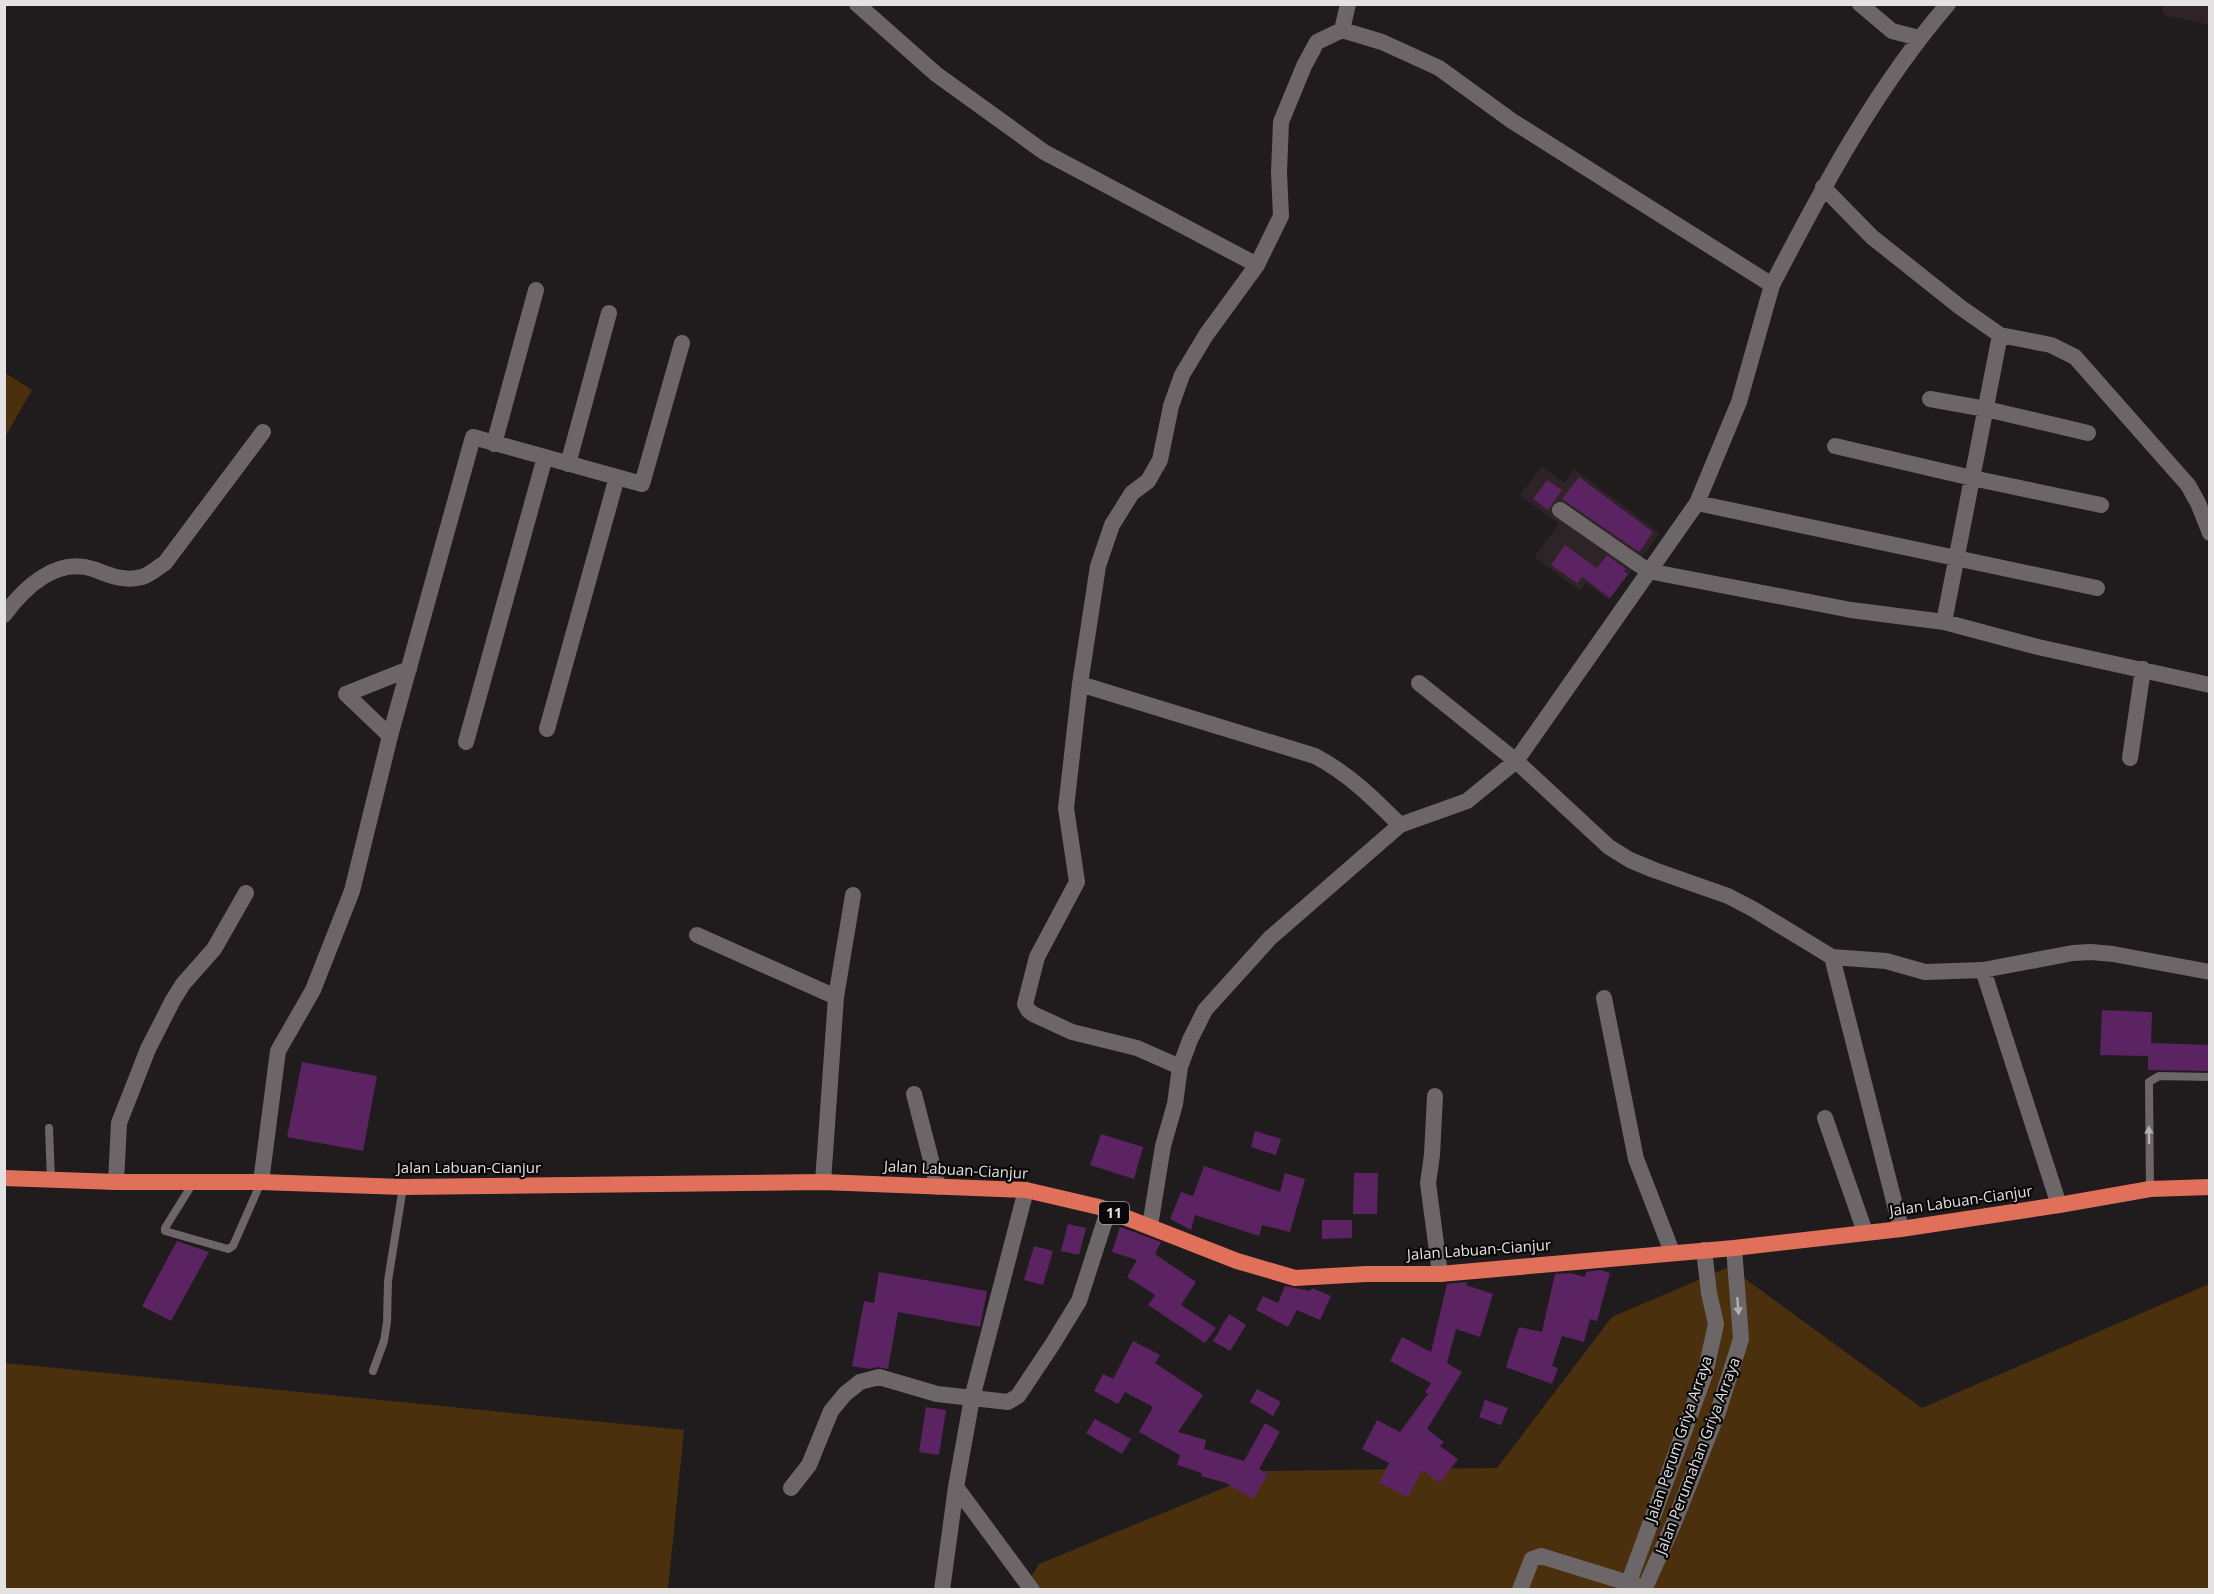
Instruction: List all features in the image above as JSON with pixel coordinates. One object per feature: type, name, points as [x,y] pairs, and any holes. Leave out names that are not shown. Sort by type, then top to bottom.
[{"type":"highway","name":"Jalan Labuan-Cianjur","points":[[4,1178],[403,1187],[823,1182],[1026,1190],[1081,1202],[1150,1226],[1237,1261],[1295,1278],[1366,1274],[1440,1274],[1734,1248],[1901,1229],[2150,1189],[2210,1187]]},
{"type":"street","points":[[857,4],[936,74],[1044,152],[1257,265]]},
{"type":"street","points":[[1341,30],[1348,4]]},
{"type":"street","points":[[1860,4],[1892,31],[1919,38]]},
{"type":"street","points":[[1150,1226],[1163,1146],[1175,1104],[1180,1067],[1205,1010],[1270,938],[1400,825],[1467,801],[1516,761],[1647,571],[1697,503],[1739,402],[1772,285],[1823,187],[1870,109],[1919,38],[1948,4]]},
{"type":"street","points":[[1180,1067],[1137,1048],[1072,1032],[1033,1014],[1025,1004],[1037,957],[1077,882],[1066,808],[1080,684],[1098,566],[1112,525],[1132,493],[1148,481],[1160,460],[1171,406],[1182,375],[1206,335],[1257,265],[1281,216],[1279,172],[1281,122],[1304,66],[1317,42],[1341,30],[1382,42],[1439,68],[1512,121],[1772,285]]},
{"type":"street","points":[[1823,187],[1872,237],[1960,307],[2001,335],[2051,345],[2075,357],[2188,485],[2210,533]]},
{"type":"street","points":[[494,444],[536,290]]},
{"type":"street","points":[[567,464],[609,313]]},
{"type":"street","points":[[1944,622],[2001,335]]},
{"type":"street","points":[[261,1182],[278,1052],[313,990],[352,891],[390,736],[473,437],[642,484],[681,343]]},
{"type":"street","points":[[1930,399],[1986,409],[2088,434]]},
{"type":"street","points":[[4,615],[30,585],[61,569],[90,568],[114,577],[129,579],[144,577],[165,563],[263,432]]},
{"type":"street","points":[[1835,446],[2101,505]]},
{"type":"street","points":[[466,742],[545,457]]},
{"type":"street","points":[[548,729],[617,477]]},
{"type":"street","points":[[1697,503],[2097,588]]},
{"type":"street","points":[[1560,510],[1647,571],[1851,610],[1944,622],[2210,685]]},
{"type":"street","points":[[390,736],[346,694],[409,669]]},
{"type":"street","points":[[2130,758],[2143,669]]},
{"type":"street","points":[[1419,683],[1516,761],[1609,847],[1646,867],[1728,896],[1754,909],[1832,957],[1886,961],[1925,972],[1983,970],[2091,951],[2210,972]]},
{"type":"street","points":[[1080,684],[1315,756],[1336,767],[1360,785],[1400,825]]},
{"type":"street","points":[[116,1182],[119,1123],[148,1049],[172,1000],[214,949],[246,893]]},
{"type":"street","points":[[823,1182],[836,997],[853,895]]},
{"type":"street","points":[[697,935],[836,997]]},
{"type":"street","points":[[1832,957],[1901,1229]]},
{"type":"street","points":[[1983,970],[2060,1205]]},
{"type":"street","points":[[1604,998],[1636,1159],[1672,1252]]},
{"type":"street","points":[[914,1094],[938,1187]]},
{"type":"street","points":[[1435,1096],[1428,1183],[1440,1274]]},
{"type":"street","points":[[1825,1118],[1865,1232]]},
{"type":"street","points":[[942,1590],[956,1487],[972,1398],[1026,1190]]},
{"type":"street","points":[[791,1488],[808,1465],[831,1411],[844,1394],[860,1382],[879,1377],[938,1394],[1008,1402],[1018,1396],[1053,1345],[1078,1301],[1108,1211]]},
{"type":"street","name":"Jalan Perumahan Griya Arraya","points":[[1636,1588],[1673,1525],[1718,1412],[1741,1339],[1734,1248]]},
{"type":"street","name":"Jalan Perum Griya Arraya","points":[[1636,1588],[1705,1374],[1716,1324],[1709,1293],[1704,1250]]},
{"type":"street","points":[[956,1487],[1032,1590]]},
{"type":"street","points":[[1520,1590],[1532,1559],[1541,1556],[1636,1588]]},
{"type":"lane","points":[[2150,1189],[2149,1082],[2159,1076],[2210,1077]]},
{"type":"lane","points":[[49,1128],[51,1180]]},
{"type":"lane","points":[[193,1183],[165,1228],[165,1232],[228,1249],[233,1246],[261,1182]]},
{"type":"lane","points":[[373,1371],[384,1341],[388,1281],[403,1187]]},
{"type":"shaded area","points":[[2164,5],[2209,5],[2209,25],[2165,15],[2162,11]]},
{"type":"shaded area","points":[[5,373],[32,390],[5,437]]},
{"type":"shaded area","points":[[1542,466],[1564,483],[1574,469],[1660,533],[1609,600],[1586,583],[1580,591],[1534,557],[1559,524],[1520,495]]},
{"type":"shaded area","points":[[1729,1267],[1922,1408],[2209,1284],[2209,1589],[1023,1590],[1039,1564],[1265,1471],[1497,1468],[1612,1317]]},
{"type":"shaded area","points":[[5,1363],[684,1430],[668,1589],[5,1589]]},
{"type":"building","points":[[1579,477],[1653,532],[1639,552],[1562,499]]},
{"type":"building","points":[[1547,480],[1562,490],[1548,510],[1533,499]]},
{"type":"building","points":[[1565,545],[1597,568],[1607,555],[1626,569],[1624,571],[1628,574],[1610,598],[1582,577],[1577,583],[1551,565]]},
{"type":"building","points":[[2102,1010],[2152,1012],[2151,1043],[2210,1045],[2210,1071],[2148,1070],[2148,1056],[2100,1055]]},
{"type":"building","points":[[302,1062],[377,1076],[363,1151],[287,1137]]},
{"type":"building","points":[[1255,1131],[1281,1139],[1276,1155],[1251,1147]]},
{"type":"building","points":[[1101,1134],[1143,1147],[1134,1179],[1090,1165]]},
{"type":"building","points":[[1204,1166],[1280,1192],[1285,1173],[1305,1179],[1290,1232],[1262,1225],[1259,1236],[1195,1215],[1191,1230],[1170,1219],[1181,1192],[1193,1196]]},
{"type":"building","points":[[1354,1173],[1378,1173],[1377,1214],[1353,1214]]},
{"type":"building","points":[[1322,1220],[1352,1220],[1352,1238],[1322,1239]]},
{"type":"building","points":[[1068,1224],[1086,1228],[1079,1255],[1061,1251]]},
{"type":"building","points":[[1120,1227],[1161,1242],[1155,1254],[1196,1282],[1181,1305],[1216,1328],[1205,1343],[1148,1305],[1155,1295],[1127,1277],[1137,1260],[1112,1252]]},
{"type":"building","points":[[177,1241],[209,1252],[171,1321],[142,1306]]},
{"type":"building","points":[[1034,1246],[1053,1251],[1043,1285],[1024,1280]]},
{"type":"building","points":[[1600,1270],[1610,1273],[1597,1321],[1590,1319],[1584,1342],[1562,1336],[1552,1366],[1558,1368],[1552,1384],[1506,1367],[1519,1327],[1542,1332],[1555,1274],[1570,1273],[1585,1277],[1586,1272]]},
{"type":"building","points":[[879,1272],[987,1291],[980,1327],[898,1312],[888,1369],[852,1366],[864,1301],[874,1303]]},
{"type":"building","points":[[1467,1282],[1466,1285],[1493,1294],[1480,1337],[1456,1329],[1447,1363],[1462,1372],[1427,1429],[1444,1442],[1440,1446],[1458,1459],[1440,1483],[1422,1470],[1408,1497],[1379,1483],[1389,1463],[1362,1449],[1377,1420],[1400,1432],[1428,1394],[1425,1392],[1431,1383],[1390,1361],[1402,1337],[1431,1352],[1447,1284]]},
{"type":"building","points":[[1285,1286],[1310,1291],[1312,1288],[1331,1296],[1320,1320],[1297,1310],[1288,1327],[1256,1310],[1263,1296],[1278,1303]]},
{"type":"building","points":[[1229,1314],[1246,1325],[1230,1351],[1213,1341]]},
{"type":"building","points":[[1133,1341],[1160,1355],[1155,1363],[1203,1395],[1178,1432],[1206,1440],[1204,1449],[1244,1461],[1265,1423],[1280,1432],[1259,1469],[1268,1474],[1253,1499],[1226,1483],[1201,1476],[1202,1473],[1177,1465],[1180,1455],[1139,1432],[1153,1407],[1125,1392],[1118,1404],[1094,1391],[1103,1374],[1113,1379]]},
{"type":"building","points":[[1257,1389],[1281,1402],[1273,1416],[1250,1402]]},
{"type":"building","points":[[1485,1400],[1508,1408],[1501,1425],[1479,1417]]},
{"type":"building","points":[[926,1407],[946,1410],[939,1455],[919,1452]]},
{"type":"building","points":[[1095,1419],[1131,1439],[1122,1454],[1086,1433]]}]
